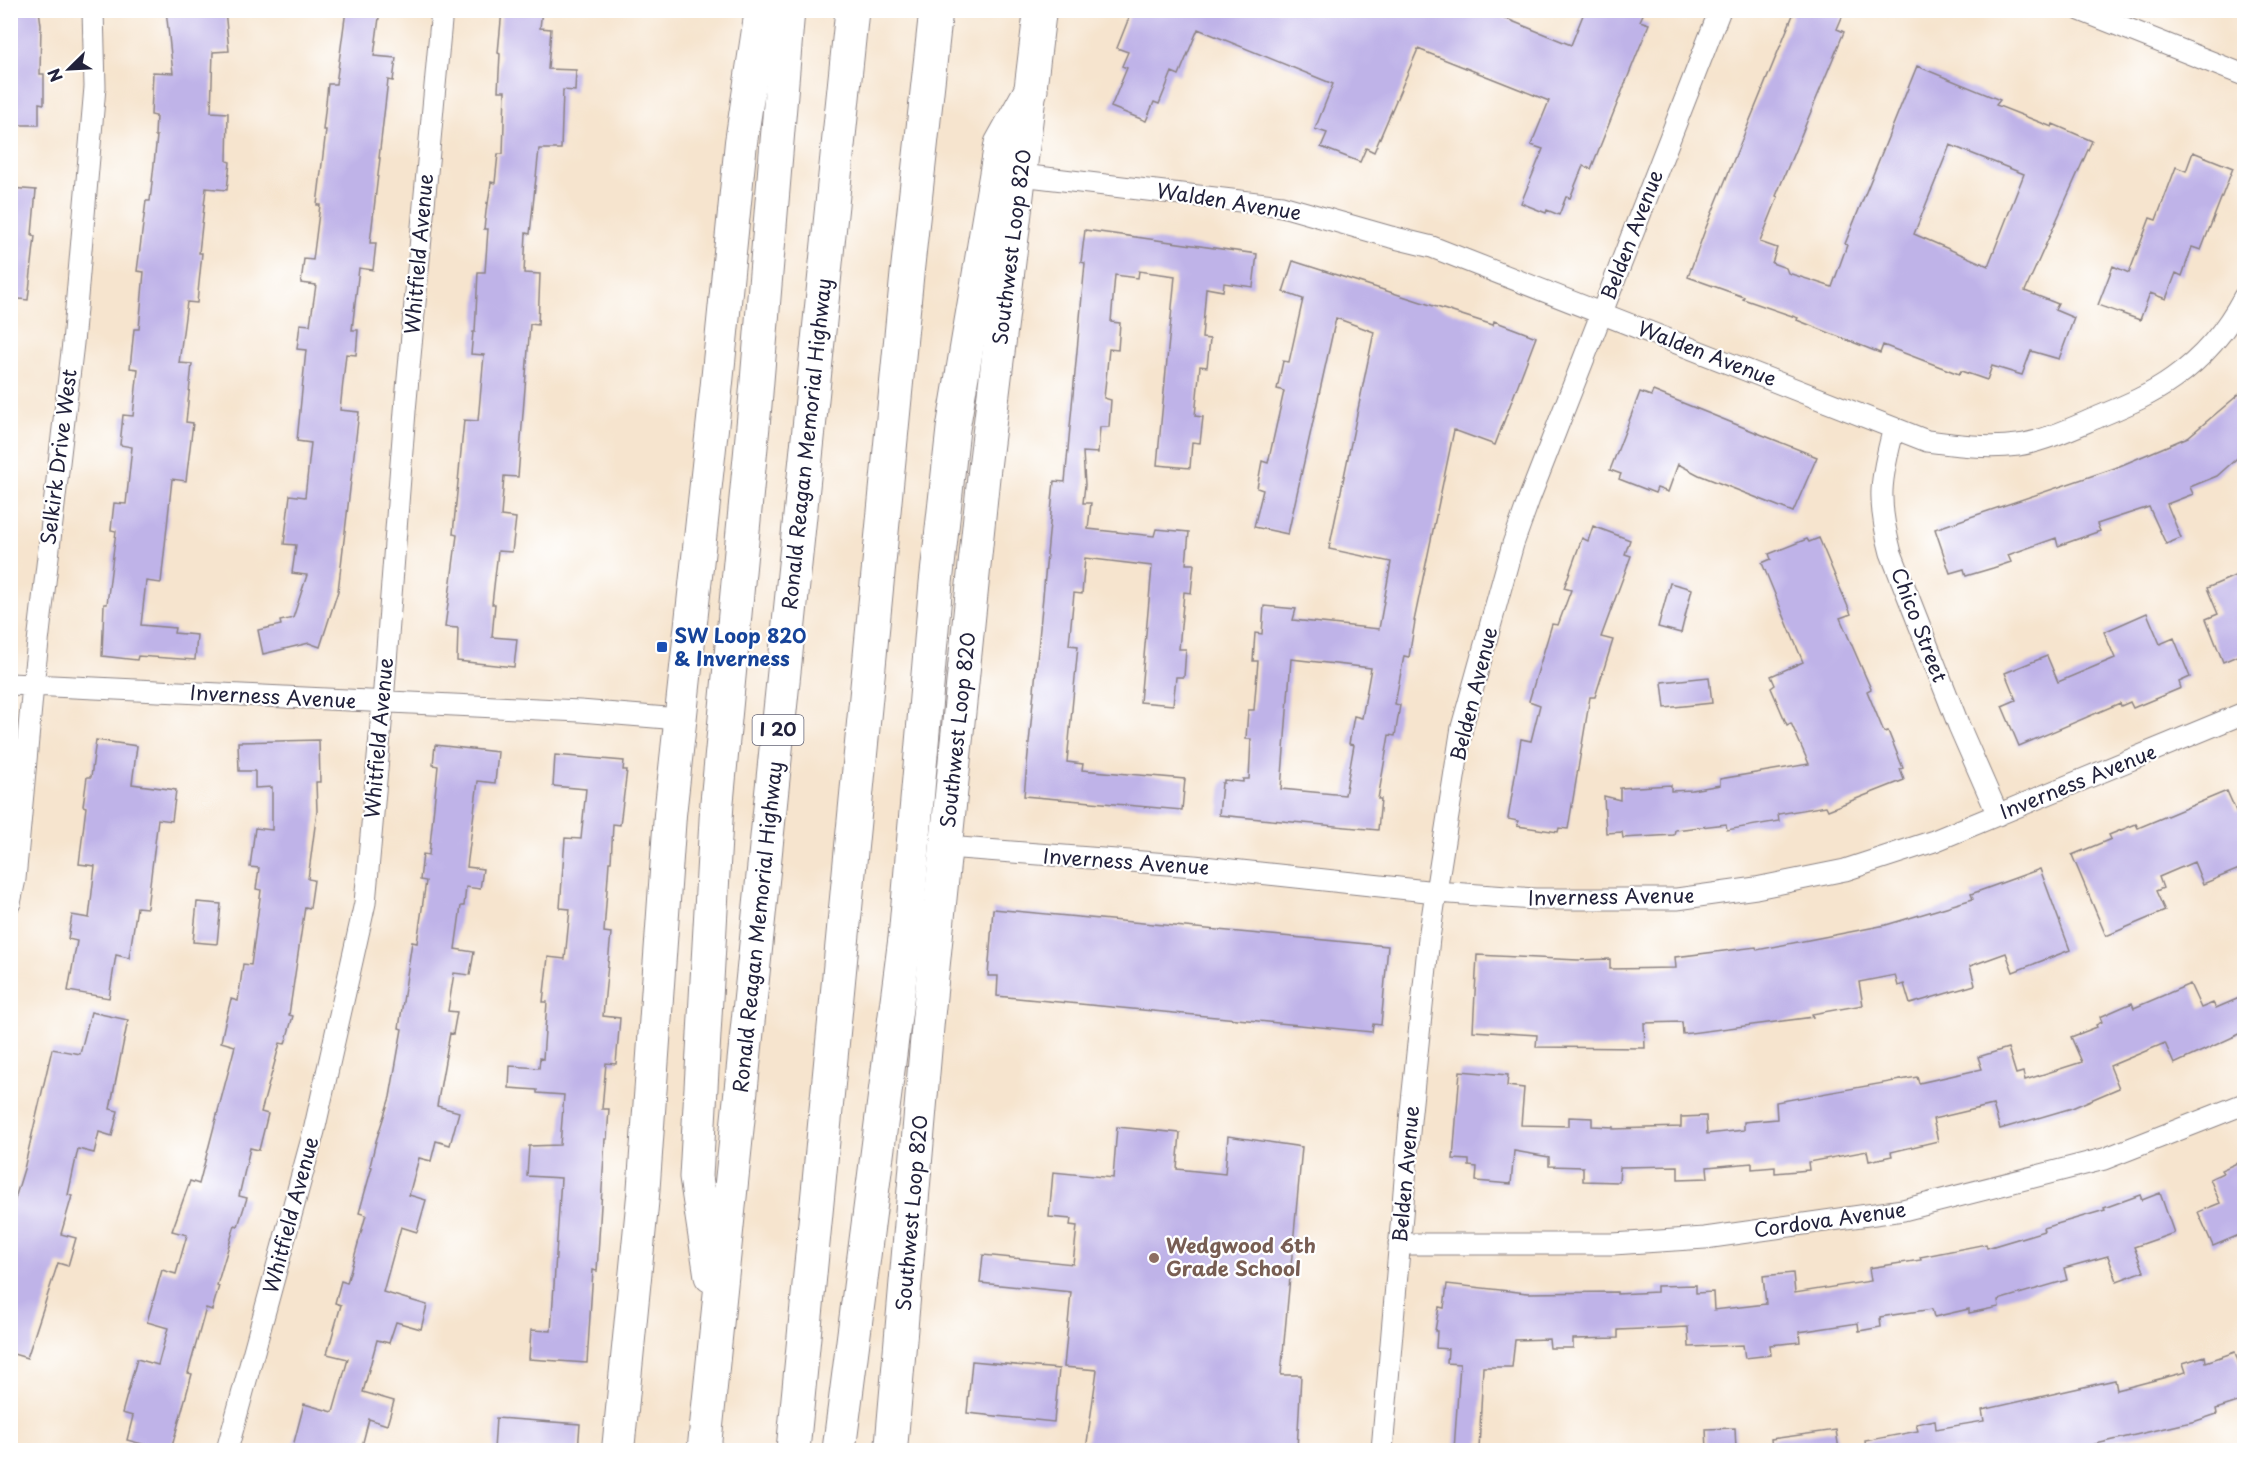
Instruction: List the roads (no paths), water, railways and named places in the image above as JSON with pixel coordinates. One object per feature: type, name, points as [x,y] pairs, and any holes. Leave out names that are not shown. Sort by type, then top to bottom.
[{"type":"highway","points":[[718,1322],[696,1177],[717,802],[779,143],[788,10]]},
{"type":"highway","name":"Ronald Reagan Memorial Highway","points":[[704,1450],[852,10]]},
{"type":"highway","points":[[793,1450],[906,286],[936,10]]},
{"type":"highway","points":[[839,1450],[905,938],[936,584],[953,429],[1001,144],[1031,90]]},
{"type":"main road","points":[[618,1450],[640,1230],[664,887],[680,719],[741,142],[761,10]]},
{"type":"main road","name":"Southwest Loop 820","points":[[891,1450],[928,1021],[984,472],[1040,10]]},
{"type":"street","name":"Selkirk Drive West","points":[[10,903],[15,879],[33,686],[79,273],[95,87],[93,10]]},
{"type":"street","name":"Whitfield Avenue","points":[[227,1450],[314,1131],[365,903],[405,411],[442,10]]},
{"type":"street","name":"Belden Avenue","points":[[1382,1450],[1399,1244],[1429,938],[1462,727],[1513,544],[1720,10]]},
{"type":"street","points":[[2080,10],[2244,75]]},
{"type":"street","name":"Walden Avenue","points":[[1021,175],[1282,206],[1432,247],[1927,441],[1972,447],[2019,445],[2073,428],[2134,401],[2173,379],[2204,352],[2231,322],[2244,297]]},
{"type":"street","name":"Chico Street","points":[[1894,428],[1884,466],[1881,499],[1891,553],[1959,726],[1998,815]]},
{"type":"street","name":"Inverness Avenue","points":[[10,684],[580,711],[680,719]]},
{"type":"street","name":"Inverness Avenue","points":[[947,847],[1194,866],[1436,892],[1536,899],[1677,898],[1756,888],[1845,870],[1934,841],[2244,713]]},
{"type":"street","name":"Cordova Avenue","points":[[1399,1244],[1539,1242],[1613,1244],[1682,1239],[1904,1210],[2104,1159],[2244,1104]]},
{"type":"place","name":"SW Loop 820 & Inverness","points":[[662,647]]},
{"type":"place","name":"Wedgwood 6th Grade School","points":[[1154,1258]]}]
